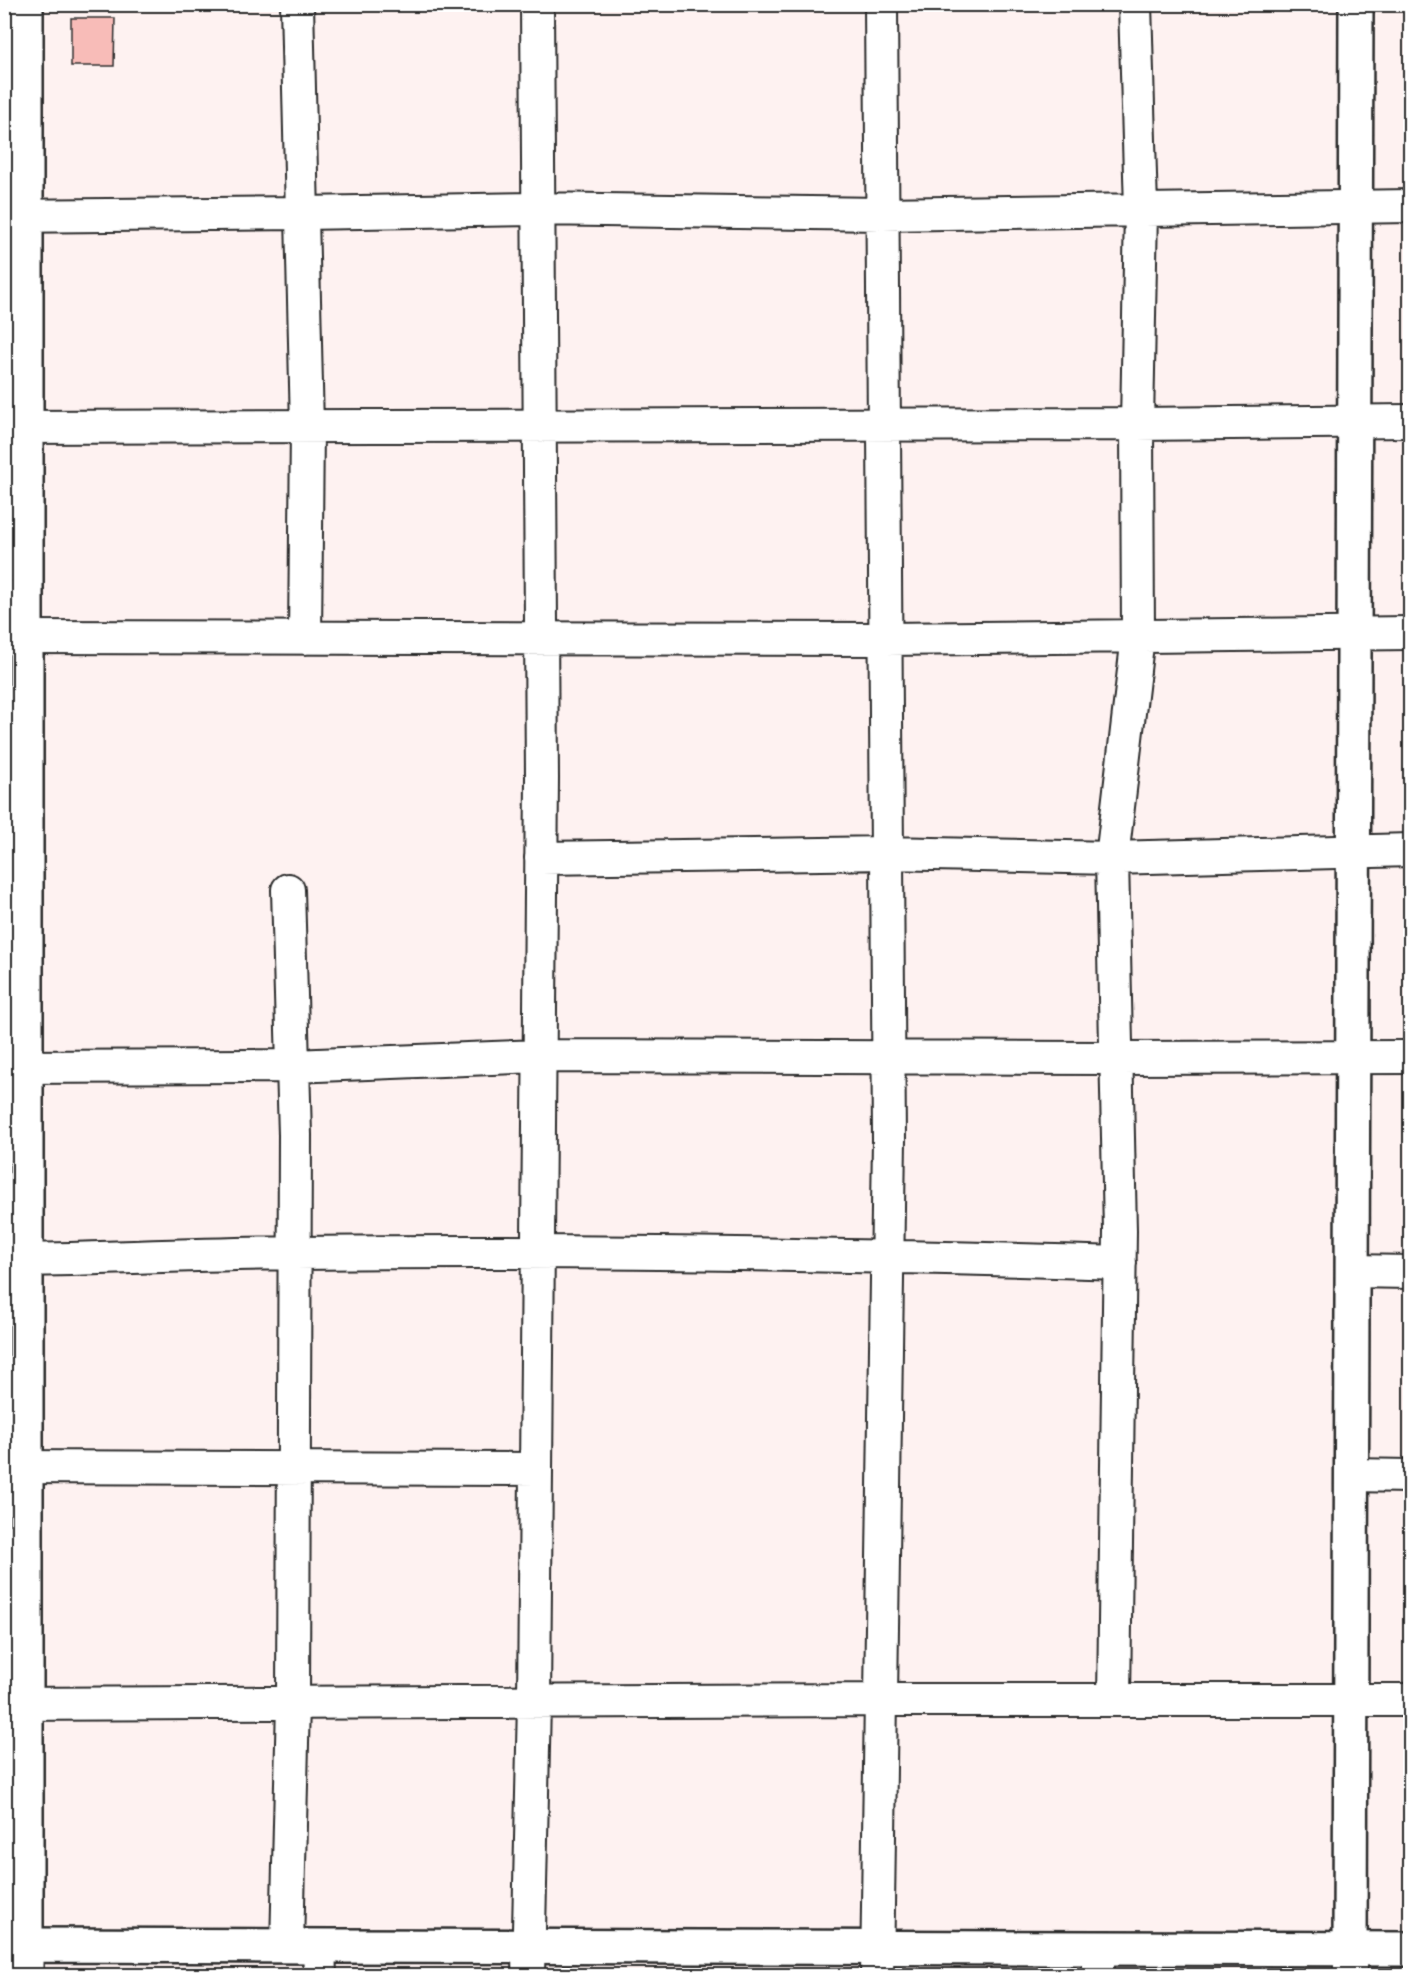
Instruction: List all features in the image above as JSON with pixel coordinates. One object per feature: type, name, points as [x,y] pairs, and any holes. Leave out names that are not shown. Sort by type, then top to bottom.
[{"type":"main road","points":[[26,4],[15,216],[15,1068],[19,1272],[15,1467],[15,1704],[19,1955],[286,1946],[320,1961],[1350,1963],[1410,1949]]},
{"type":"main road","points":[[1350,1963],[1356,4]]},
{"type":"street","points":[[297,4],[307,427],[305,638]]},
{"type":"street","points":[[529,1961],[534,1702],[541,858],[537,4]]},
{"type":"street","points":[[877,1962],[889,1058],[881,4]]},
{"type":"street","points":[[1114,1700],[1120,1263],[1112,858],[1138,636],[1137,424],[1141,209],[1135,4]]},
{"type":"street","points":[[15,216],[537,208],[883,214],[1410,206]]},
{"type":"street","points":[[16,427],[1137,424],[1410,421]]},
{"type":"street","points":[[16,637],[886,639],[1410,633]]},
{"type":"street","points":[[541,858],[887,853],[1112,858],[1410,850]]},
{"type":"street","points":[[286,1946],[293,1703],[294,1253],[293,1066],[288,890]]},
{"type":"street","points":[[15,1068],[293,1066],[539,1056],[1410,1057]]},
{"type":"street","points":[[19,1272],[294,1253],[538,1252],[888,1256],[1120,1263]]},
{"type":"street","points":[[1352,1271],[1410,1272]]},
{"type":"street","points":[[15,1467],[536,1469]]},
{"type":"street","points":[[1351,1475],[1410,1476]]},
{"type":"street","points":[[15,1704],[1410,1700]]},
{"type":"building","points":[[71,18],[115,18],[114,66],[71,66]]}]
